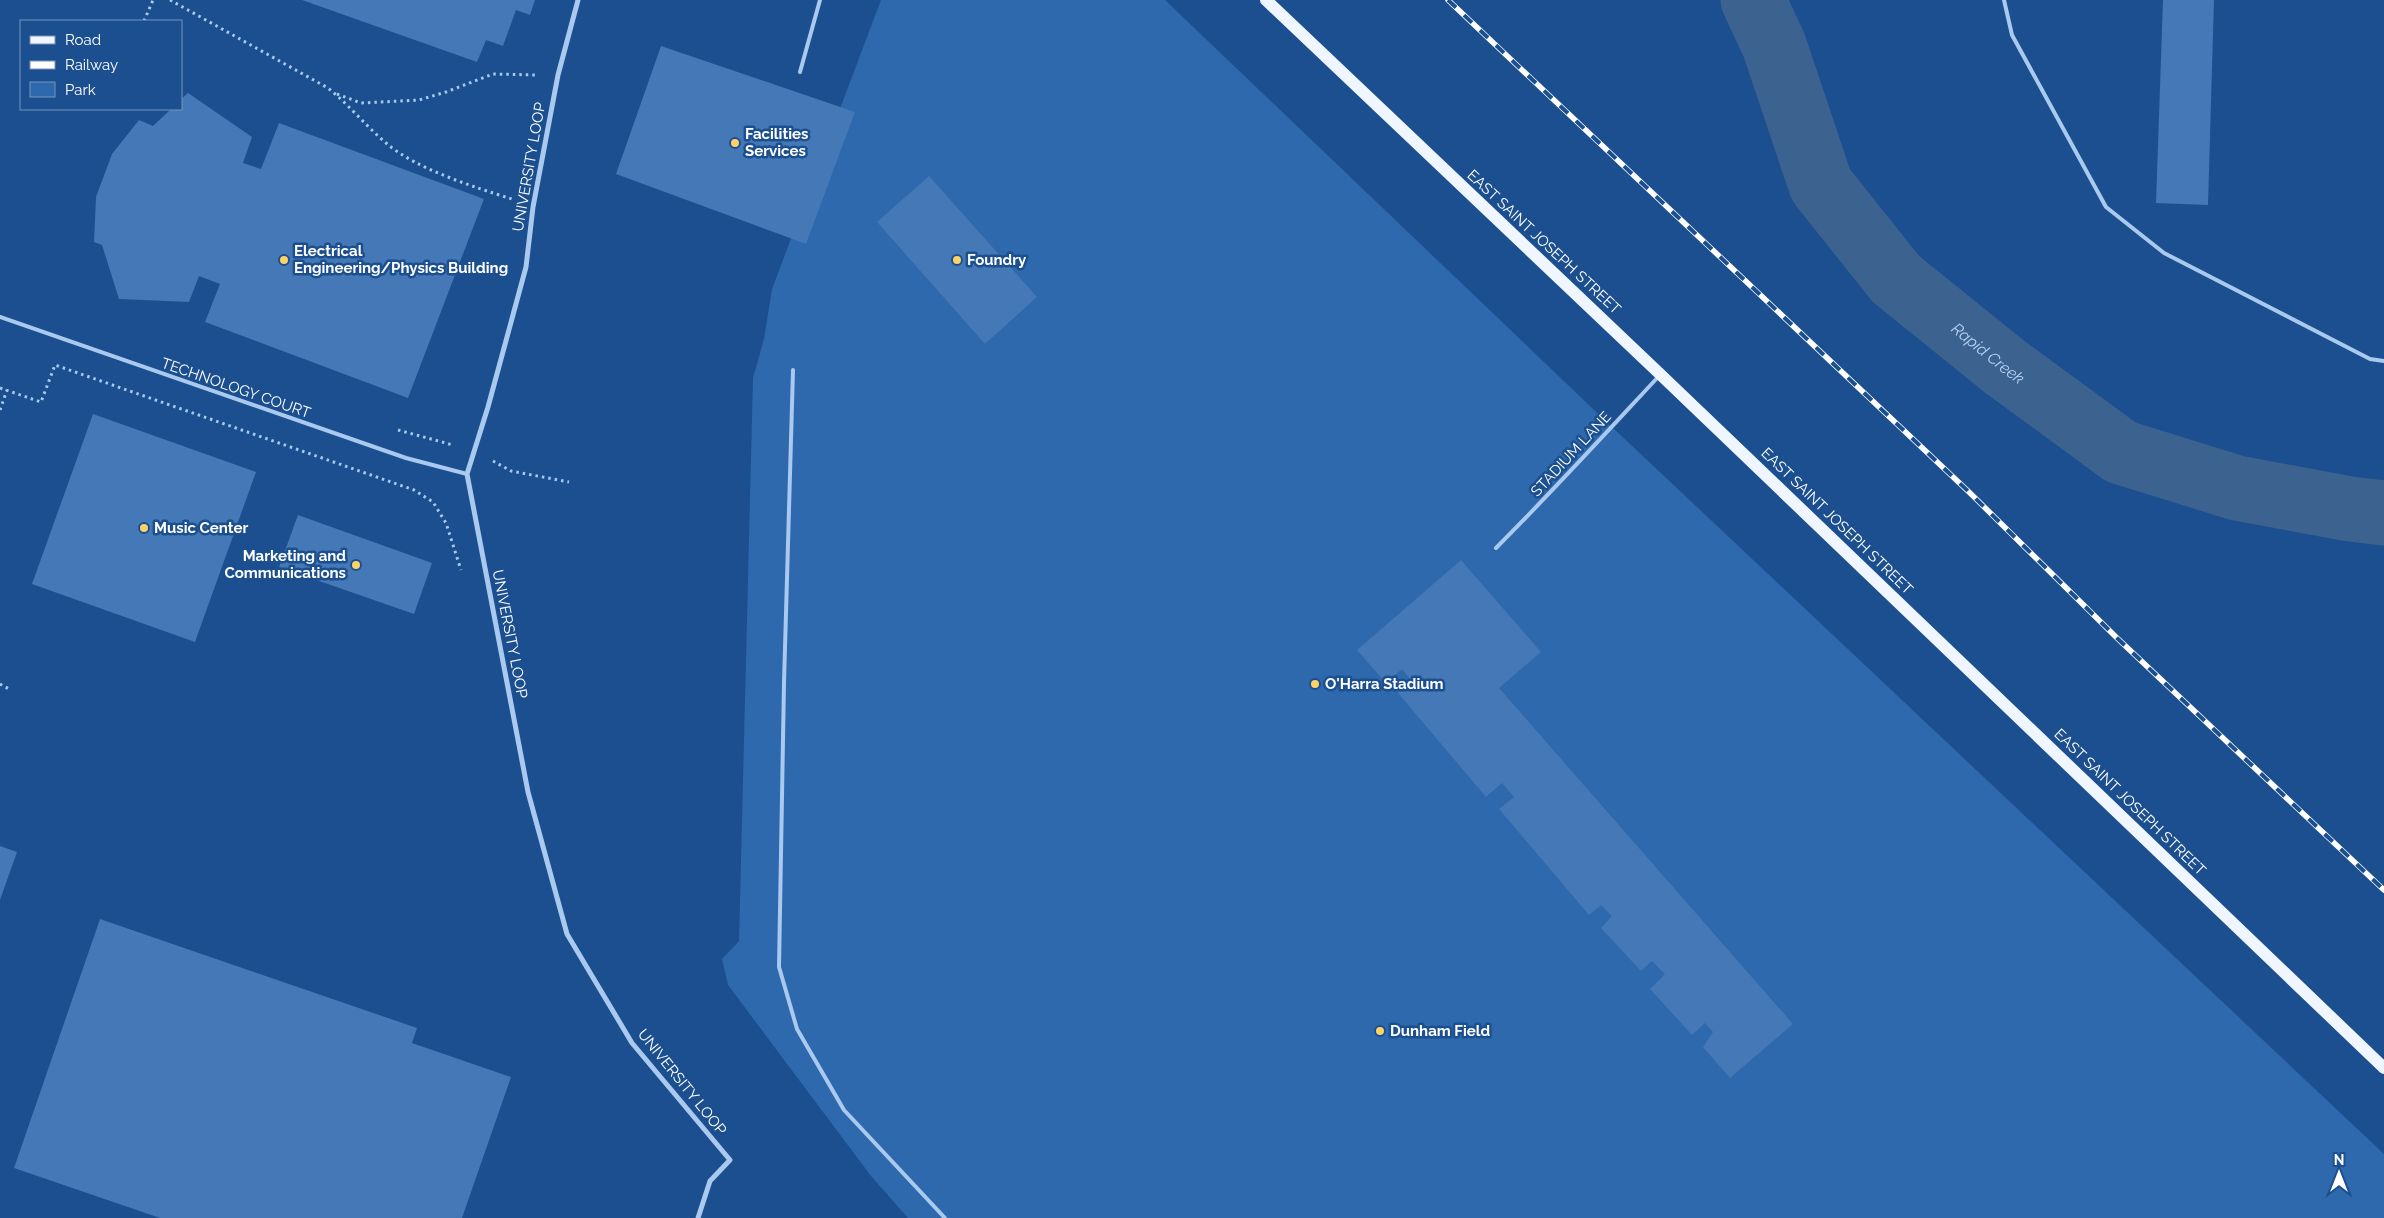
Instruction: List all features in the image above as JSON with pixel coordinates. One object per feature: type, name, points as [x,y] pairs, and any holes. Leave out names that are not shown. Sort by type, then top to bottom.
[{"type":"main road","name":"EAST SAINT JOSEPH STREET","points":[[1266,0],[1661,375],[2384,1068]]},
{"type":"street","name":"UNIVERSITY LOOP","points":[[578,0],[558,75],[534,206],[526,267],[488,408],[467,474],[528,792],[567,934],[632,1043],[730,1160],[710,1182],[698,1218]]},
{"type":"lane","points":[[800,72],[820,0]]},
{"type":"lane","points":[[2004,0],[2012,35],[2106,207],[2164,253],[2370,359],[2384,361]]},
{"type":"lane","name":"TECHNOLOGY COURT","points":[[0,317],[406,458],[467,474]]},
{"type":"lane","points":[[793,370],[784,693],[780,967],[796,1029],[844,1110],[945,1218]]},
{"type":"lane","name":"STADIUM LANE","points":[[1496,548],[1571,472],[1589,449],[1661,375]]},
{"type":"path","points":[[144,20],[153,0]]},
{"type":"path","points":[[170,0],[335,93],[362,103],[419,100],[493,74],[558,75]]},
{"type":"path","points":[[335,93],[387,144],[425,167],[534,206]]},
{"type":"path","points":[[0,388],[41,402],[55,365],[414,490],[433,502],[446,523],[462,573]]},
{"type":"path","points":[[0,410],[7,390]]},
{"type":"path","points":[[0,684],[11,690]]},
{"type":"green space","name":"O'Harra Stadium","points":[[881,0],[1165,0],[1612,427],[2384,1154],[2384,1218],[908,1218],[871,1176],[728,985],[722,959],[739,941],[753,378],[764,339],[772,289]]},
{"type":"building","points":[[302,0],[535,0],[530,15],[516,10],[503,46],[486,40],[477,62]]},
{"type":"building","points":[[2163,0],[2214,0],[2208,205],[2156,203]]},
{"type":"building","name":"Facilities Services","points":[[661,46],[855,112],[806,244],[616,174]]},
{"type":"building","name":"Electrical Engineering/Physics Building","points":[[188,93],[252,137],[243,163],[261,169],[279,123],[484,199],[408,398],[205,322],[220,284],[199,276],[189,302],[119,299],[102,245],[94,242],[96,197],[112,154],[139,120],[153,126],[170,110],[182,110],[182,98]]},
{"type":"building","name":"Foundry","points":[[929,176],[1037,297],[985,344],[877,222]]},
{"type":"building","name":"Music Center","points":[[93,414],[256,472],[195,642],[32,584]]},
{"type":"building","name":"Marketing and Communications","points":[[298,515],[432,563],[414,614],[279,567]]},
{"type":"building","name":"O'Harra Stadium","points":[[1461,560],[1541,652],[1499,688],[1793,1024],[1730,1078],[1703,1047],[1713,1032],[1705,1023],[1692,1035],[1650,989],[1665,974],[1652,961],[1641,971],[1601,928],[1612,916],[1601,905],[1589,915],[1499,809],[1514,797],[1502,783],[1486,797],[1398,693],[1410,679],[1402,669],[1386,683],[1357,650]]},
{"type":"building","points":[[0,846],[17,852],[0,900]]},
{"type":"building","points":[[100,919],[417,1028],[412,1043],[511,1077],[462,1218],[160,1218],[14,1168]]},
{"type":"waterway","name":"Rapid Creek","points":[[1753,0],[1774,45],[1821,185],[1896,279],[2005,367],[2121,452],[2237,488],[2350,509],[2384,513]]},
{"type":"railway","points":[[1448,0],[1969,492],[2117,638],[2384,890]]},
{"type":"place","name":"Facilities Services","points":[[735,143]]},
{"type":"place","name":"Electrical Engineering/Physics Building","points":[[284,260]]},
{"type":"place","name":"Foundry","points":[[957,260]]},
{"type":"place","name":"Music Center","points":[[144,528]]},
{"type":"place","name":"Marketing and Communications","points":[[356,565]]},
{"type":"place","name":"O'Harra Stadium","points":[[1315,684]]},
{"type":"place","name":"Dunham Field","points":[[1380,1031]]}]
